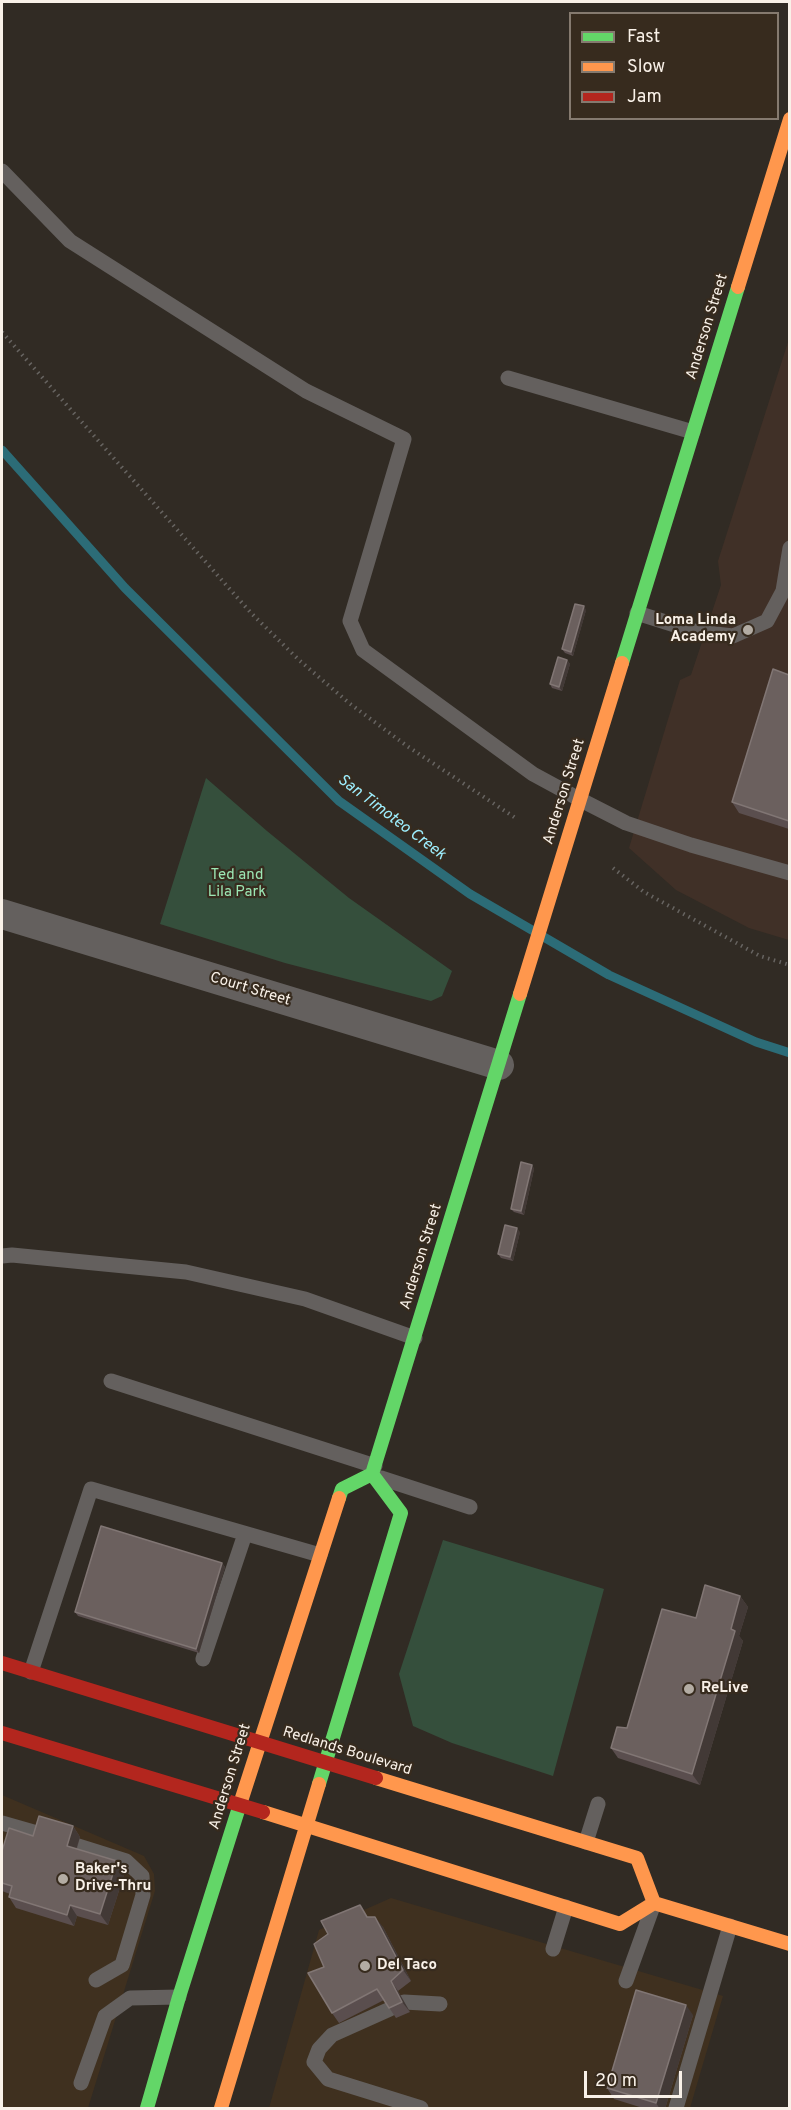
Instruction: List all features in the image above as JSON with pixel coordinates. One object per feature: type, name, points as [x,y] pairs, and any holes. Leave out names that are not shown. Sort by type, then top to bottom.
[{"type":"main road","name":"Anderson Street","points":[[147,2109],[179,1997],[259,1742],[342,1489],[374,1470],[789,119]]},
{"type":"main road","points":[[221,2109],[401,1513],[374,1470]]},
{"type":"main road","name":"Redlands Boulevard","points":[[2,1663],[637,1858],[654,1903]]},
{"type":"main road","points":[[2,1733],[620,1924],[654,1903],[789,1944]]},
{"type":"street","name":"Court Street","points":[[2,914],[498,1065]]},
{"type":"lane","points":[[2,171],[70,241],[306,391],[404,439],[350,621],[363,650],[533,774],[581,800],[626,823],[691,845],[789,873]]},
{"type":"lane","points":[[508,378],[693,432]]},
{"type":"lane","points":[[637,613],[697,632],[734,636],[767,621],[783,591],[789,548]]},
{"type":"lane","points":[[2,1256],[12,1255],[186,1272],[305,1299],[415,1338]]},
{"type":"lane","points":[[111,1381],[374,1470],[470,1507]]},
{"type":"lane","points":[[31,1672],[91,1489],[320,1556]]},
{"type":"lane","points":[[203,1659],[245,1534]]},
{"type":"lane","points":[[586,1842],[598,1804]]},
{"type":"lane","points":[[2,1823],[44,1835]]},
{"type":"lane","points":[[78,1846],[126,1861],[142,1876],[143,1895],[122,1965],[96,1980]]},
{"type":"lane","points":[[626,1982],[654,1903]]},
{"type":"lane","points":[[553,1949],[566,1907]]},
{"type":"lane","points":[[676,2109],[730,1926]]},
{"type":"lane","points":[[81,2083],[105,2016],[130,1998],[179,1997]]},
{"type":"lane","points":[[421,2109],[328,2079],[314,2062],[319,2049],[332,2035],[397,2005],[440,2004]]},
{"type":"path","points":[[2,332],[251,613],[299,660],[349,703],[407,746],[517,819]]},
{"type":"path","points":[[613,868],[644,892],[760,956],[789,966]]},
{"type":"shaded area","name":"Loma Linda Academy","points":[[789,339],[789,940],[749,928],[676,890],[629,848],[680,680],[691,675],[721,585],[718,561]]},
{"type":"shaded area","points":[[2,1795],[144,1856],[154,1874],[155,1891],[88,2108],[2,2108]]},
{"type":"shaded area","points":[[391,1898],[723,1996],[690,2108],[269,2108],[319,1930]]},
{"type":"green space","name":"Ted and Lila Park","points":[[206,778],[349,898],[452,971],[442,996],[431,1001],[285,963],[160,924]]},
{"type":"green space","points":[[443,1540],[604,1589],[553,1776],[452,1743],[413,1726],[399,1674]]},
{"type":"building","points":[[575,604],[584,606],[571,652],[562,649]]},
{"type":"building","points":[[558,657],[567,660],[559,687],[550,684]]},
{"type":"building","points":[[773,669],[789,675],[789,821],[732,802]]},
{"type":"building","points":[[521,1162],[532,1165],[521,1211],[511,1209]]},
{"type":"building","points":[[505,1225],[517,1228],[510,1257],[498,1254]]},
{"type":"building","points":[[101,1526],[222,1563],[196,1649],[75,1612]]},
{"type":"building","name":"ReLive","points":[[705,1585],[740,1596],[731,1629],[735,1631],[692,1774],[611,1748],[617,1727],[627,1728],[662,1609],[696,1618]]},
{"type":"building","name":"Baker's Drive-Thru","points":[[39,1816],[73,1826],[67,1846],[117,1861],[100,1914],[70,1905],[67,1915],[9,1897],[12,1886],[2,1883],[2,1851],[9,1828],[33,1836]]},
{"type":"building","name":"Del Taco","points":[[360,1905],[367,1917],[375,1917],[403,1970],[391,1981],[402,2002],[389,2008],[377,1989],[332,2013],[308,1973],[324,1967],[314,1944],[328,1934],[321,1921]]},
{"type":"building","points":[[636,1990],[686,2005],[656,2103],[607,2088]]},
{"type":"waterway","name":"San Timoteo Creek","points":[[2,450],[125,588],[339,801],[470,894],[609,975],[756,1042],[790,1053]]},
{"type":"traffic: fast","points":[[622,663],[738,287]]},
{"type":"traffic: fast","points":[[339,1498],[342,1489],[372,1474],[520,994]]},
{"type":"traffic: fast","points":[[319,1784],[401,1513],[372,1474]]},
{"type":"traffic: fast","points":[[147,2108],[179,1997],[241,1801]]},
{"type":"traffic: slow","points":[[738,287],[790,119]]},
{"type":"traffic: slow","points":[[520,994],[622,663]]},
{"type":"traffic: slow","points":[[241,1801],[339,1498]]},
{"type":"traffic: slow","points":[[376,1778],[637,1858],[654,1903]]},
{"type":"traffic: slow","points":[[221,2108],[319,1784]]},
{"type":"traffic: slow","points":[[263,1812],[620,1924],[654,1903],[790,1944]]},
{"type":"traffic: jam","points":[[2,1663],[376,1778]]},
{"type":"traffic: jam","points":[[2,1733],[263,1812]]},
{"type":"place","name":"Loma Linda Academy","points":[[748,630]]},
{"type":"place","name":"ReLive","points":[[689,1689]]},
{"type":"place","name":"Baker's Drive-Thru","points":[[63,1879]]},
{"type":"place","name":"Del Taco","points":[[365,1966]]}]
